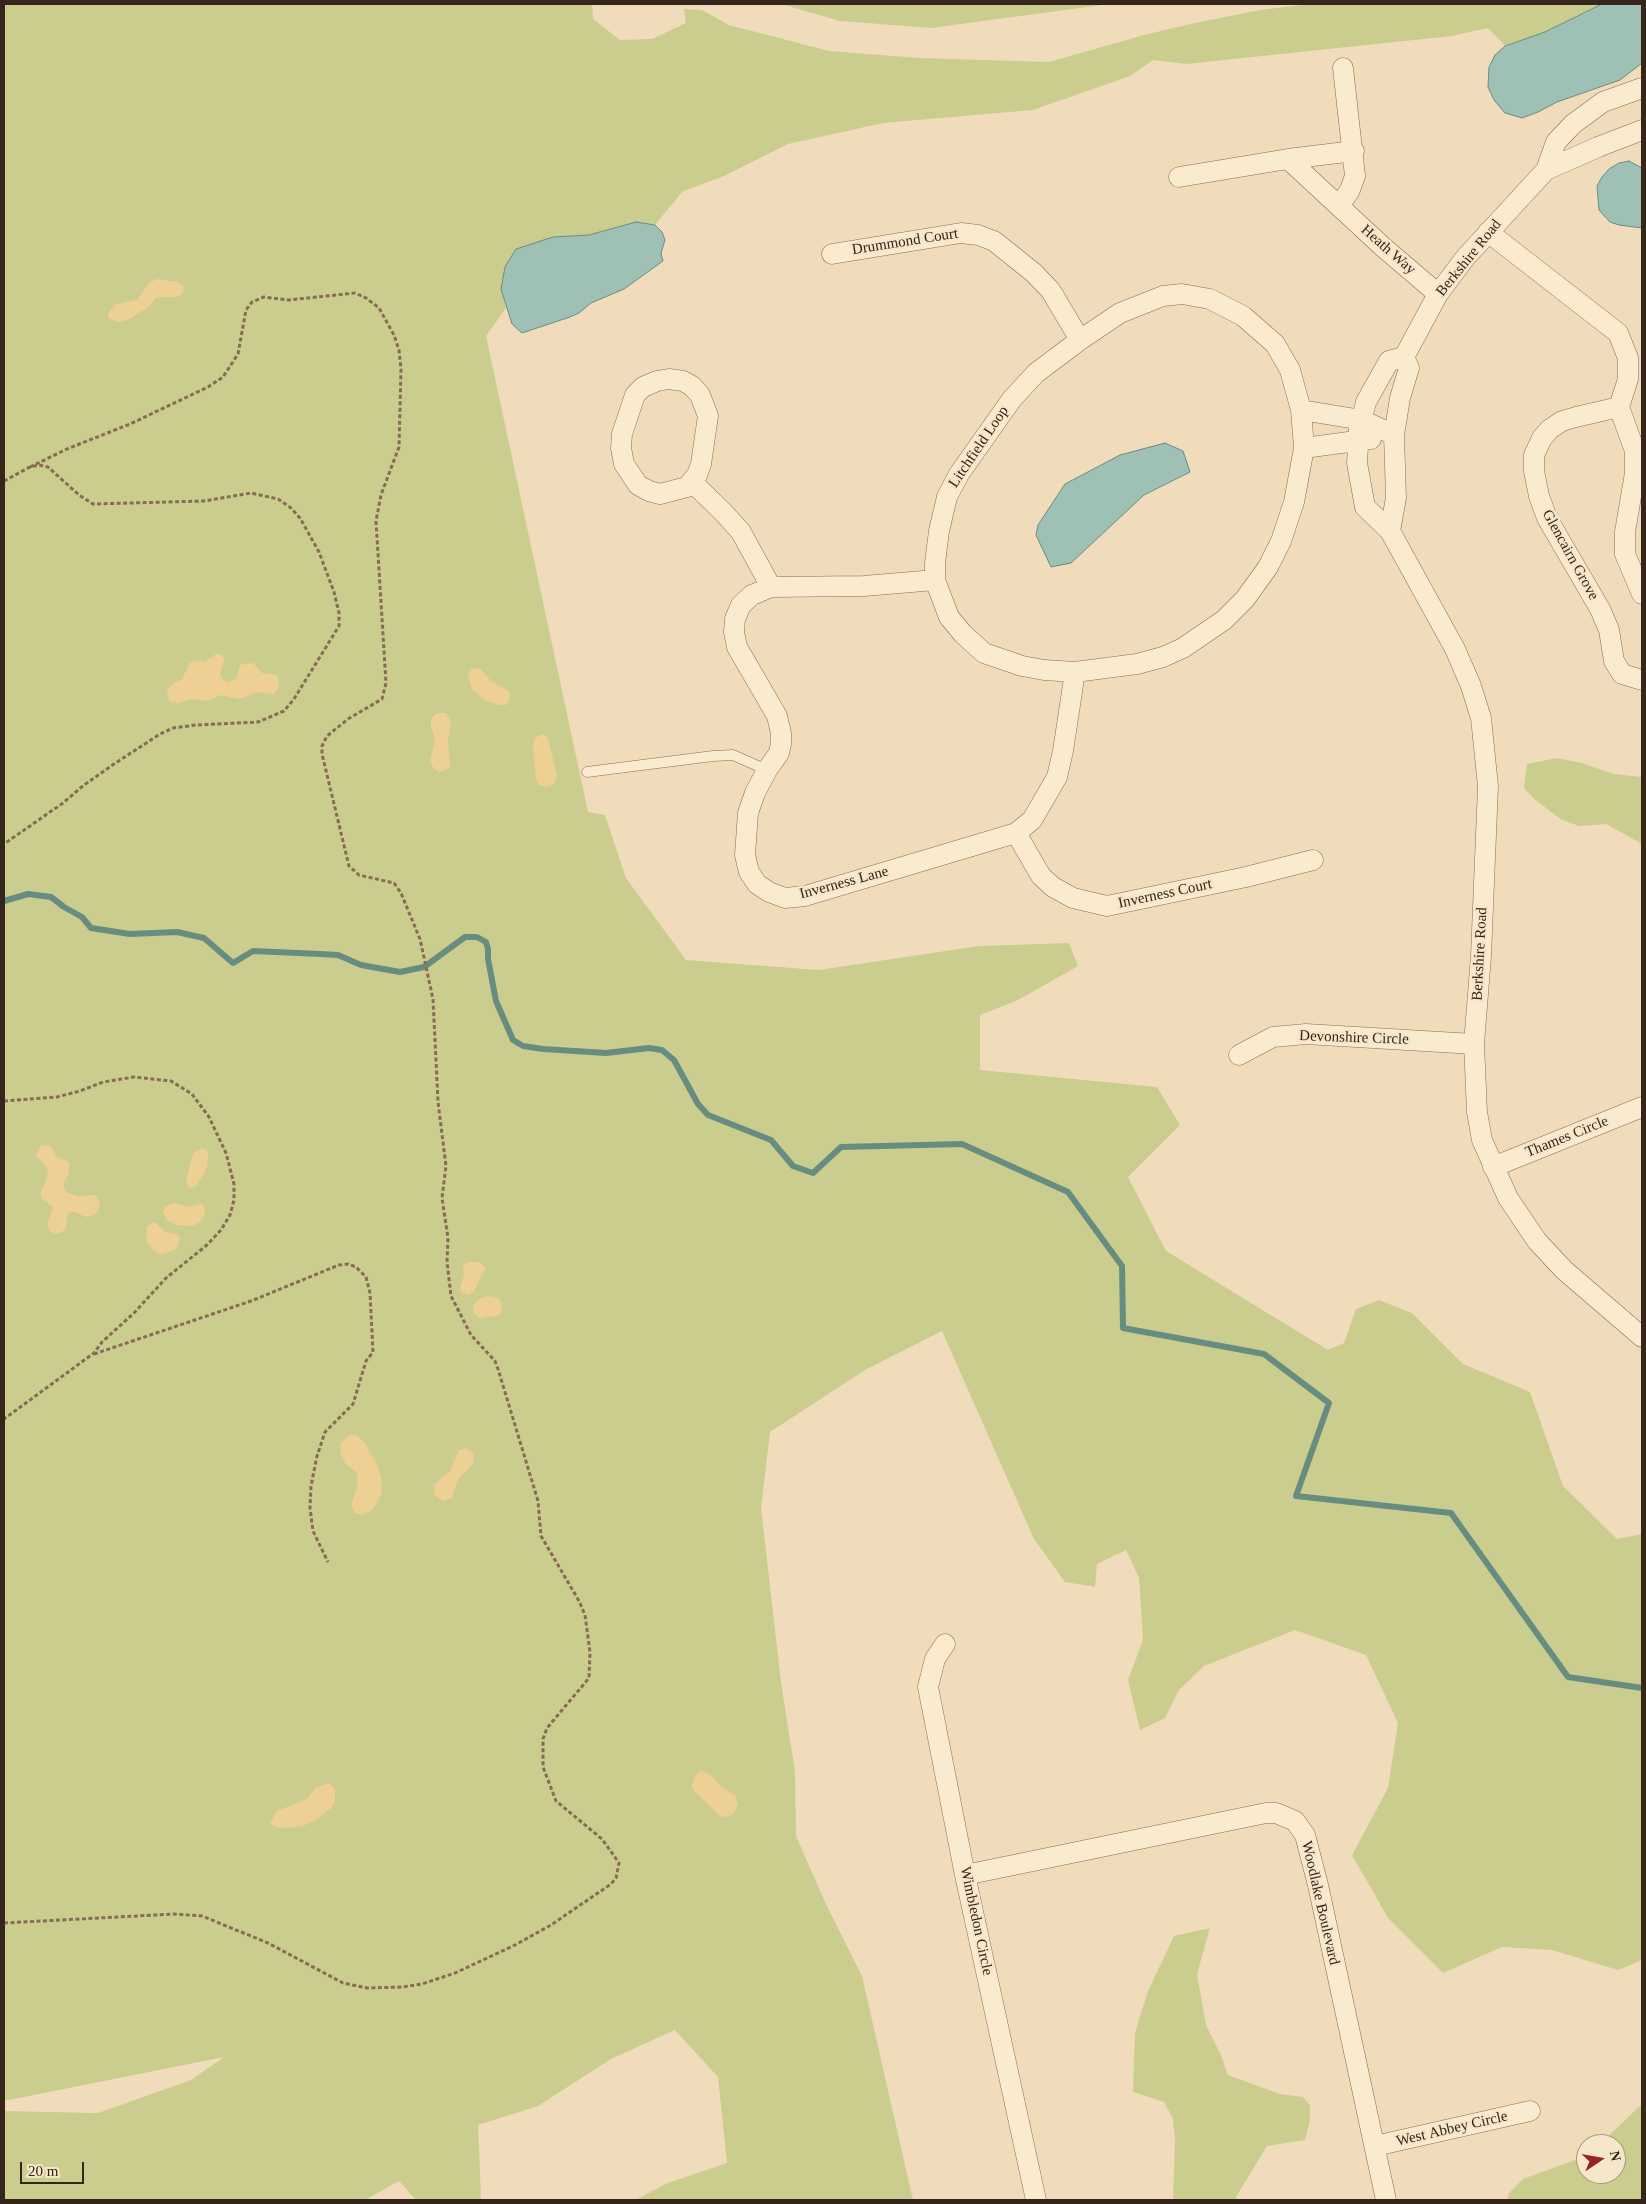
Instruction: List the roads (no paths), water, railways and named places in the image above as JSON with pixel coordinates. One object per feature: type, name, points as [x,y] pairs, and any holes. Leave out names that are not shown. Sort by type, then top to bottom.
[{"type":"street","points":[[1339,206],[1350,190],[1356,176],[1343,68]]},
{"type":"street","name":"Berkshire Road","points":[[1546,170],[1556,142],[1573,124],[1603,102],[1642,88]]},
{"type":"street","name":"Berkshire Road","points":[[1642,130],[1598,146],[1546,170],[1488,232],[1438,294],[1404,356],[1389,361],[1366,402],[1358,442],[1357,463],[1365,507],[1390,531],[1455,649],[1471,686],[1480,718],[1488,786],[1481,956],[1474,1044],[1477,1112],[1482,1140],[1493,1167],[1513,1205],[1537,1241],[1564,1270],[1642,1337]]},
{"type":"street","points":[[1179,177],[1288,159],[1354,151]]},
{"type":"street","name":"Heath Way","points":[[1288,159],[1383,247],[1438,294]]},
{"type":"street","points":[[1488,232],[1618,333],[1628,358],[1628,379],[1619,407],[1635,452],[1635,473],[1625,532],[1625,554],[1642,594]]},
{"type":"street","name":"Drummond Court","points":[[832,254],[961,233],[978,235],[994,241],[1034,273],[1051,291],[1080,340]]},
{"type":"street","name":"Litchfield Loop","points":[[1182,294],[1210,299],[1243,316],[1275,344],[1290,370],[1301,410],[1304,448],[1294,502],[1281,541],[1257,583],[1224,620],[1183,648],[1163,657],[1137,664],[1075,672],[1022,666],[984,652],[963,634],[949,617],[936,580],[935,563],[938,531],[947,497],[959,474],[1012,399],[1036,373],[1080,340],[1120,313],[1163,296],[1182,294]]},
{"type":"street","points":[[1390,531],[1396,498],[1394,435],[1400,398],[1410,368],[1404,356]]},
{"type":"street","points":[[668,378],[683,381],[692,386],[700,395],[708,416],[700,464],[692,482],[674,491],[660,494],[649,492],[638,485],[624,464],[621,448],[622,434],[635,395],[643,387],[657,381],[668,378]]},
{"type":"street","name":"Glencairn Grove","points":[[1619,407],[1576,417],[1550,429],[1542,438],[1534,455],[1534,471],[1539,496],[1547,518],[1600,609],[1609,630],[1614,661],[1622,674],[1642,680]]},
{"type":"street","points":[[1301,410],[1362,420],[1394,435]]},
{"type":"street","points":[[1304,448],[1358,442],[1394,435]]},
{"type":"street","points":[[692,482],[724,512],[741,532],[771,587]]},
{"type":"street","name":"Inverness Lane","points":[[936,580],[864,586],[771,587],[752,595],[741,605],[735,619],[734,632],[737,646],[777,716],[781,733],[779,753],[767,770],[755,793],[748,814],[745,854],[749,872],[758,884],[769,892],[785,898],[805,896],[1016,834],[1032,820],[1056,777],[1063,751],[1075,672]]},
{"type":"street","name":"Inverness Court","points":[[1016,834],[1041,876],[1053,887],[1073,898],[1107,906],[1246,878],[1313,860]]},
{"type":"street","name":"Devonshire Circle","points":[[1239,1055],[1273,1037],[1306,1034],[1474,1044]]},
{"type":"street","name":"Thames Circle","points":[[1493,1167],[1642,1107]]},
{"type":"street","name":"Wimbledon Circle","points":[[945,1644],[935,1659],[928,1686],[965,1875],[1036,2200]]},
{"type":"street","name":"Woodlake Boulevard","points":[[965,1875],[1266,1813],[1276,1813],[1295,1821],[1305,1835],[1318,1885],[1386,2200]]},
{"type":"street","name":"West Abbey Circle","points":[[1375,2146],[1530,2111]]},
{"type":"lane","points":[[587,772],[733,755],[767,770]]},
{"type":"water","points":[[1602,4],[1642,4],[1642,63],[1620,80],[1557,102],[1522,118],[1505,113],[1494,100],[1488,87],[1489,67],[1495,55],[1505,46],[1545,32]]},
{"type":"water","points":[[1629,161],[1642,168],[1642,228],[1610,222],[1599,210],[1597,186],[1602,177],[1609,169],[1619,163]]},
{"type":"water","points":[[636,222],[655,225],[662,232],[665,240],[661,253],[663,261],[624,289],[591,303],[579,313],[570,317],[522,333],[512,324],[501,289],[505,267],[516,249],[553,237],[589,235]]},
{"type":"water","points":[[1165,443],[1183,451],[1190,472],[1144,495],[1071,563],[1051,567],[1036,535],[1038,525],[1065,484],[1120,455]]},
{"type":"waterway","points":[[4,901],[28,894],[51,897],[82,917],[91,928],[130,934],[177,932],[204,938],[233,963],[253,951],[320,954],[338,955],[361,965],[400,972],[424,967],[465,937],[477,937],[486,942],[496,1001],[513,1040],[523,1046],[543,1049],[606,1053],[649,1048],[662,1050],[674,1060],[698,1104],[708,1115],[771,1140],[793,1166],[813,1173],[841,1147],[962,1144],[1068,1192],[1122,1266],[1123,1328],[1264,1354],[1329,1403],[1296,1496],[1451,1513],[1568,1677],[1642,1688]]}]
